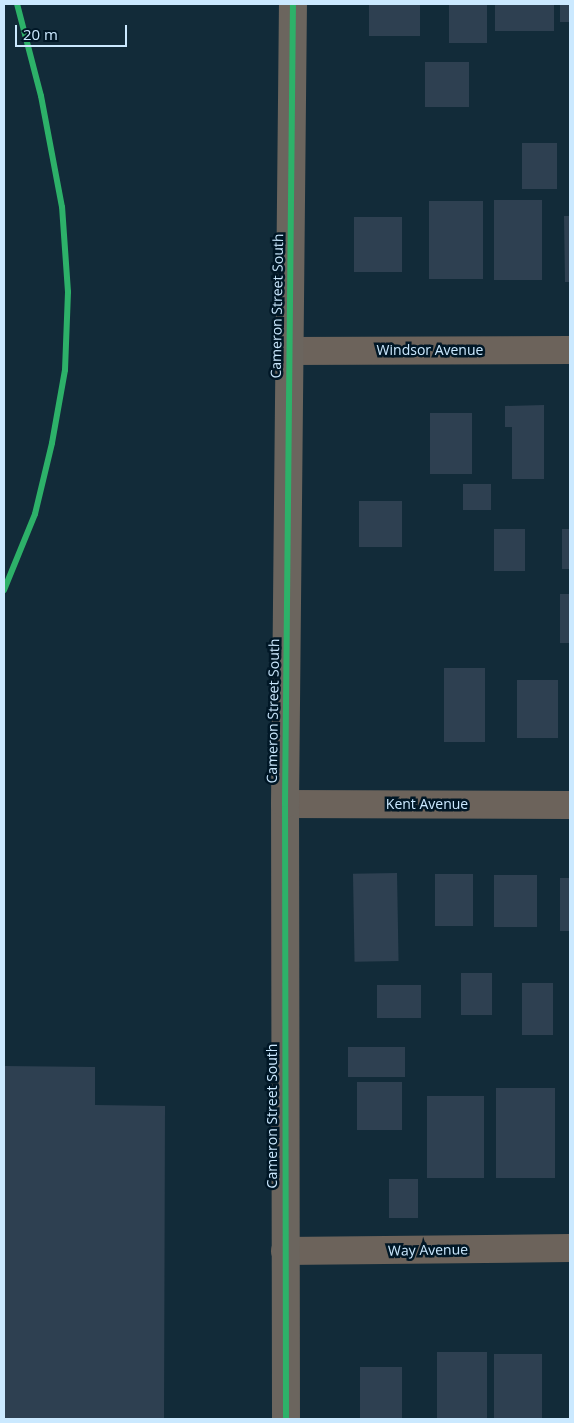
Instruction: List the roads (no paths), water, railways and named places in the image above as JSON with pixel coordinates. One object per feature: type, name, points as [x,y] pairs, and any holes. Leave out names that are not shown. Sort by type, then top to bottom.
[{"type":"street","name":"Cameron Street South","points":[[286,1419],[285,804],[293,4]]},
{"type":"street","name":"Windsor Avenue","points":[[289,351],[570,350]]},
{"type":"street","name":"Kent Avenue","points":[[285,804],[570,805]]},
{"type":"street","name":"Way Avenue","points":[[285,1252],[570,1248]]}]
